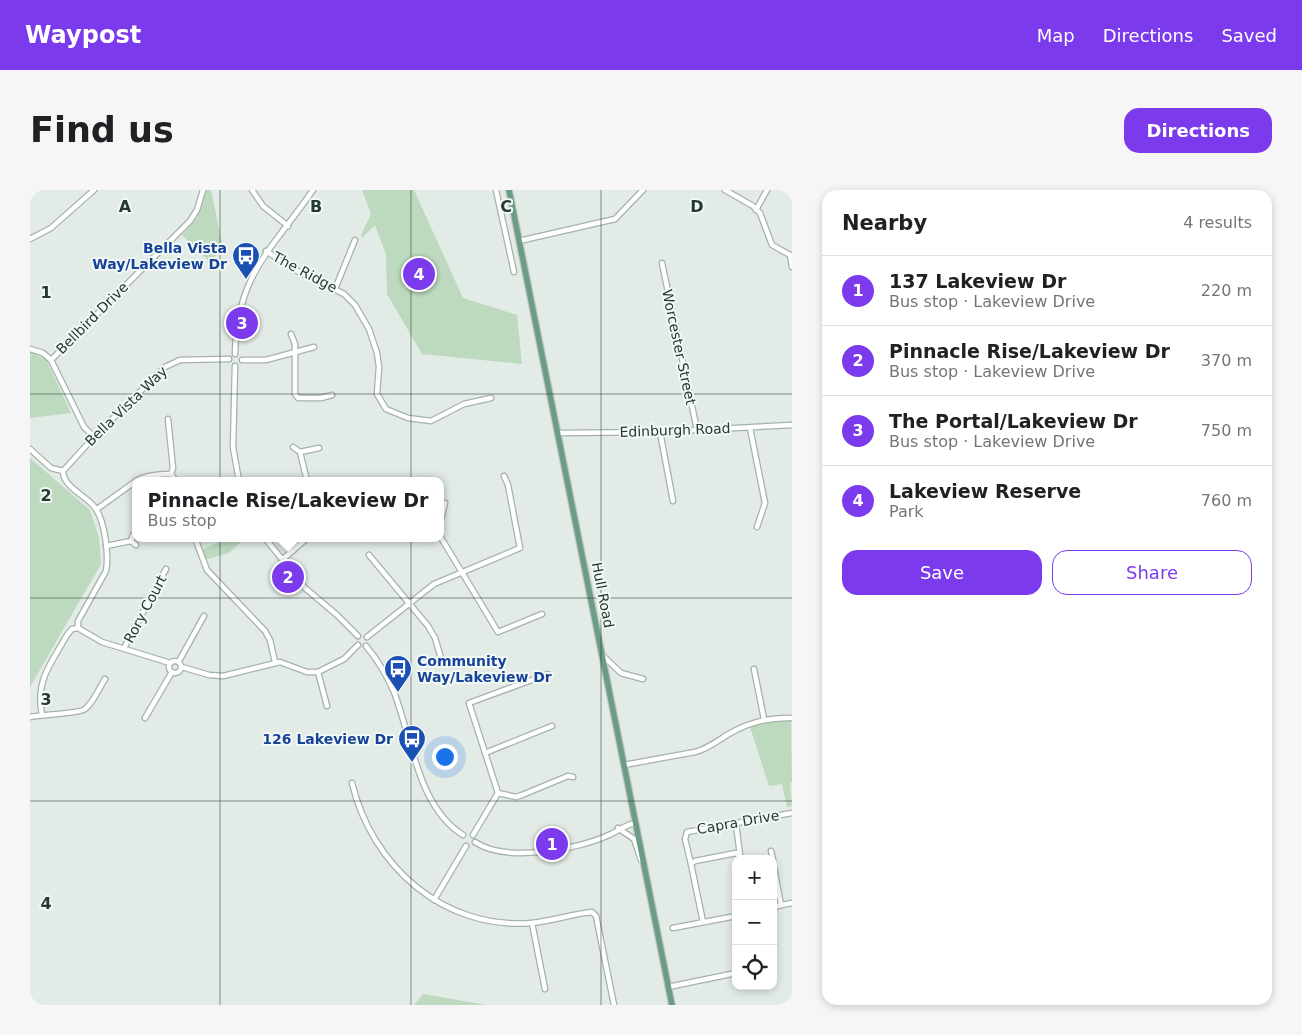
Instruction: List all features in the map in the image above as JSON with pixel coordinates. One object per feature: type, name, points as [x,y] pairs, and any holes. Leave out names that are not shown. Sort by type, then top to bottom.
[{"type":"main road","name":"Hull Road","points":[[509,190],[603,656],[641,860],[672,1005]]},
{"type":"street","points":[[30,239],[51,228],[94,190]]},
{"type":"street","name":"Bellbird Drive","points":[[30,349],[43,353],[51,360],[190,221],[197,210],[203,190]]},
{"type":"street","points":[[252,190],[263,206],[288,226]]},
{"type":"street","points":[[235,366],[230,364],[229,359],[235,354],[237,325],[245,290],[266,251],[288,226],[313,190]]},
{"type":"street","points":[[496,190],[514,272]]},
{"type":"street","points":[[520,241],[615,219],[643,190]]},
{"type":"street","points":[[725,190],[756,210],[765,224],[772,246],[791,255],[792,267]]},
{"type":"street","points":[[756,210],[767,190]]},
{"type":"street","points":[[335,289],[355,240]]},
{"type":"street","name":"The Ridge","points":[[266,251],[299,272],[335,289],[355,305],[369,329],[379,367],[377,394],[386,409],[408,418],[431,421],[464,404],[491,398]]},
{"type":"street","name":"Worcester Street","points":[[662,263],[697,430]]},
{"type":"street","points":[[291,334],[295,344],[295,394],[298,398],[321,398],[332,394]]},
{"type":"street","points":[[235,354],[242,360],[266,360],[314,347]]},
{"type":"street","name":"Bella Vista Way","points":[[64,471],[94,437],[159,372],[172,362],[180,360],[229,359]]},
{"type":"street","points":[[51,360],[84,427],[94,437]]},
{"type":"street","points":[[235,366],[239,365],[242,360]]},
{"type":"street","points":[[235,366],[233,447],[238,477]]},
{"type":"street","points":[[168,419],[173,468],[171,474]]},
{"type":"street","name":"Edinburgh Road","points":[[558,433],[660,432],[792,425]]},
{"type":"street","points":[[750,428],[765,503],[757,527]]},
{"type":"street","points":[[660,432],[673,501]]},
{"type":"street","points":[[293,447],[300,452],[306,477]]},
{"type":"street","points":[[300,452],[318,448]]},
{"type":"street","points":[[30,449],[51,468],[64,471],[65,480],[97,510],[106,546],[106,571],[78,621],[78,628]]},
{"type":"street","points":[[143,477],[171,474]]},
{"type":"street","points":[[367,637],[434,584],[520,548],[508,485],[504,476]]},
{"type":"street","points":[[97,510],[132,484]]},
{"type":"street","points":[[444,507],[445,503]]},
{"type":"street","points":[[106,546],[131,541],[132,538]]},
{"type":"street","points":[[132,542],[136,545]]},
{"type":"street","points":[[196,542],[207,570],[265,632],[270,640],[275,662]]},
{"type":"street","points":[[267,542],[309,592],[337,614],[358,636]]},
{"type":"street","points":[[282,560],[302,542]]},
{"type":"street","points":[[444,542],[498,632],[542,614]]},
{"type":"street","points":[[369,556],[428,626],[435,638],[441,658]]},
{"type":"street","name":"Rory Court","points":[[124,648],[166,569]]},
{"type":"street","points":[[42,715],[39,695],[42,680],[72,629],[78,628],[95,639],[170,663],[178,661],[204,616]]},
{"type":"street","points":[[358,636],[364,635],[367,637]]},
{"type":"street","points":[[358,636],[356,641],[358,645]]},
{"type":"street","points":[[366,646],[369,641],[367,637]]},
{"type":"street","points":[[358,645],[366,646]]},
{"type":"street","points":[[178,661],[182,667],[209,675],[223,676],[255,670],[275,662],[285,663],[307,672],[318,672],[344,659],[358,645]]},
{"type":"street","points":[[366,646],[380,665],[394,692],[432,804],[449,825],[463,836]]},
{"type":"street","points":[[603,656],[621,673],[643,679]]},
{"type":"street","points":[[145,718],[172,672],[170,663]]},
{"type":"street","points":[[172,672],[180,671],[182,667]]},
{"type":"street","points":[[754,669],[764,719]]},
{"type":"street","points":[[318,672],[327,706]]},
{"type":"street","points":[[475,842],[473,835],[498,793],[469,703],[548,674]]},
{"type":"street","points":[[30,717],[76,713],[85,710],[105,679]]},
{"type":"street","points":[[624,764],[704,750],[736,730],[764,719],[792,718]]},
{"type":"street","points":[[485,753],[552,726]]},
{"type":"street","points":[[498,793],[522,795],[568,776],[573,777]]},
{"type":"street","points":[[352,783],[365,824],[379,847],[407,881],[445,907],[475,918],[532,923],[592,912],[596,916],[614,1005]]},
{"type":"street","name":"Capra Drive","points":[[691,864],[685,839],[687,832],[792,813]]},
{"type":"street","points":[[475,842],[504,852],[530,854],[587,842],[612,834],[618,828],[635,823]]},
{"type":"street","points":[[736,824],[741,855]]},
{"type":"street","points":[[618,828],[634,840],[641,860]]},
{"type":"street","points":[[463,836],[467,833],[473,835]]},
{"type":"street","points":[[463,836],[462,842],[466,846],[472,846],[475,842]]},
{"type":"street","points":[[434,900],[466,846]]},
{"type":"street","points":[[771,851],[772,855]]},
{"type":"street","points":[[703,922],[691,864],[695,861],[736,853],[738,855]]},
{"type":"street","points":[[777,884],[781,905]]},
{"type":"street","points":[[777,906],[792,903]]},
{"type":"street","points":[[673,928],[732,917]]},
{"type":"street","points":[[532,923],[546,989]]},
{"type":"street","points":[[668,987],[732,973]]},
{"type":"green space","points":[[206,190],[211,190],[223,248],[210,262],[182,235],[197,218]]},
{"type":"green space","points":[[362,190],[414,190],[463,298],[517,315],[522,364],[422,354],[387,294],[386,254],[375,225],[362,238],[361,235],[371,214]]},
{"type":"green space","points":[[30,352],[46,359],[71,413],[30,418]]},
{"type":"green space","points":[[30,458],[90,510],[99,538],[101,564],[30,687]]},
{"type":"green space","points":[[220,542],[241,542],[229,553],[204,560],[199,551]]},
{"type":"green space","points":[[791,720],[792,782],[790,782],[792,806],[787,807],[782,784],[769,786],[750,727],[768,721]]},
{"type":"green space","points":[[423,994],[487,1005],[414,1005]]},
{"type":"place","name":"Lakeview Reserve","points":[[419,274]]},
{"type":"place","name":"Bella Vista Way/Lakeview Dr","points":[[246,280]]},
{"type":"place","name":"The Portal/Lakeview Dr","points":[[242,323]]},
{"type":"place","name":"Pinnacle Rise/Lakeview Dr","points":[[288,577]]},
{"type":"place","name":"Community Way/Lakeview Dr","points":[[398,693]]},
{"type":"place","name":"126 Lakeview Dr","points":[[412,763]]},
{"type":"place","name":"137 Lakeview Dr","points":[[552,844]]}]
